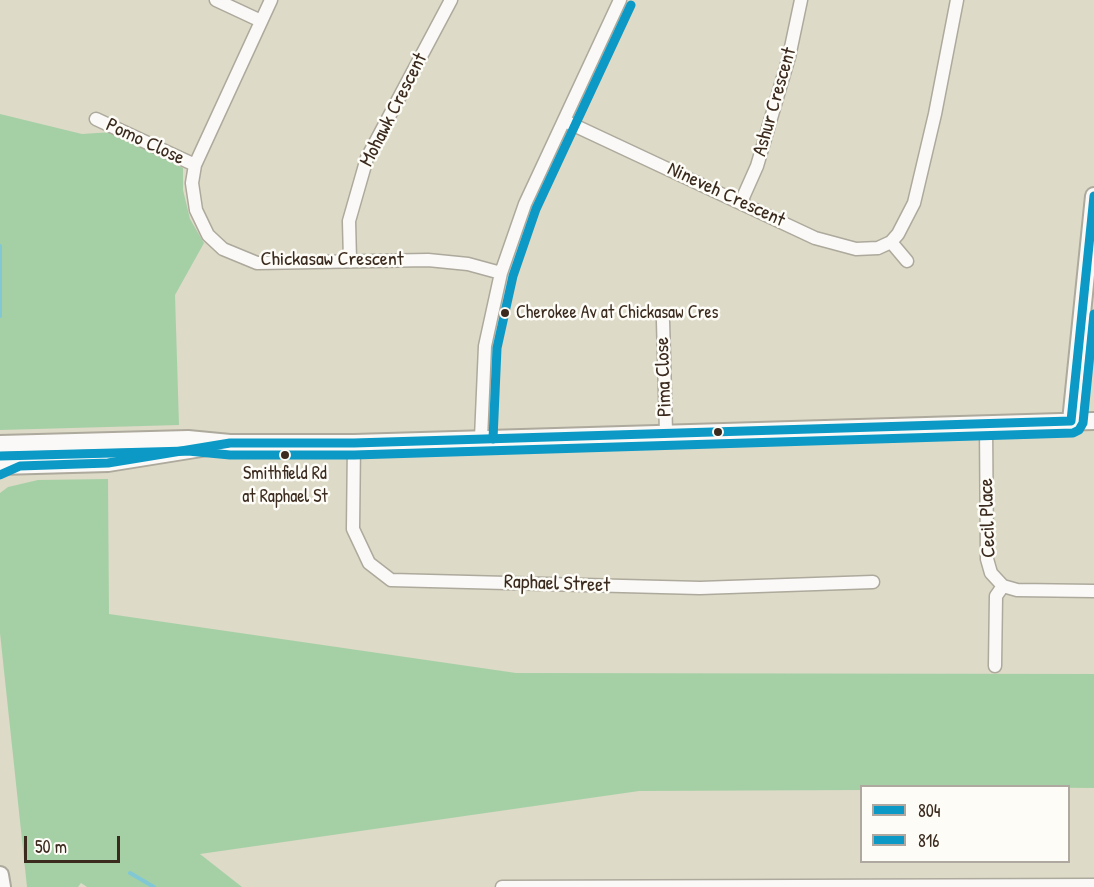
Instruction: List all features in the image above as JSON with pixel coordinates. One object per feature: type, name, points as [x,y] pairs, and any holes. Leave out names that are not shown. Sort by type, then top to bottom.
[{"type":"main road","points":[[1071,421],[1094,196]]},
{"type":"main road","points":[[0,444],[188,439],[230,443],[354,443],[1094,421]]},
{"type":"main road","points":[[0,466],[108,463],[230,443]]},
{"type":"main road","points":[[0,475],[20,466]]},
{"type":"main road","points":[[0,875],[2,887]]},
{"type":"street","points":[[216,0],[261,21]]},
{"type":"street","name":"Chickasaw Crescent","points":[[270,0],[195,165],[192,183],[196,210],[208,235],[223,249],[249,260],[266,264],[350,260],[428,260],[468,264],[501,273]]},
{"type":"street","name":"Mohawk Crescent","points":[[350,260],[349,221],[367,158],[451,0]]},
{"type":"street","points":[[481,438],[485,346],[501,273],[525,204],[620,0]]},
{"type":"street","name":"Ashur Crescent","points":[[741,202],[757,166],[789,57],[801,0]]},
{"type":"street","points":[[907,261],[891,242],[903,228],[914,203],[935,114],[957,0]]},
{"type":"street","name":"Pomo Close","points":[[96,119],[195,165]]},
{"type":"street","name":"Nineveh Crescent","points":[[565,121],[837,246],[856,249],[878,248],[891,242]]},
{"type":"street","name":"Pima Close","points":[[663,321],[666,432]]},
{"type":"street","name":"Cecil Place","points":[[986,425],[987,559],[991,573],[1003,586],[1017,590],[1094,591]]},
{"type":"street","name":"Raphael Street","points":[[354,443],[353,529],[369,563],[391,580],[700,588],[873,582]]},
{"type":"street","points":[[995,666],[996,596],[1003,586]]},
{"type":"street","points":[[502,887],[1094,885]]},
{"type":"green space","points":[[0,114],[82,134],[113,132],[183,168],[183,190],[190,219],[204,243],[175,295],[179,425],[0,430]]},
{"type":"green space","points":[[108,479],[109,614],[516,673],[1094,674],[1094,788],[1070,788],[1070,785],[860,785],[860,790],[639,791],[200,854],[242,887],[87,887],[81,883],[78,887],[27,887],[0,633],[0,493],[8,487],[38,480]]},
{"type":"waterway","points":[[0,246],[0,316]]},
{"type":"waterway","points":[[130,873],[154,887]]},
{"type":"transit line","name":"816","points":[[493,439],[497,348],[513,276],[536,209],[631,5]]},
{"type":"transit line","name":"804","points":[[1071,421],[1094,196]]},
{"type":"transit line","name":"816","points":[[0,456],[188,451],[230,455],[354,455],[1073,433],[1079,430],[1083,423],[1094,314]]},
{"type":"transit line","name":"804","points":[[0,475],[20,466],[108,463],[230,443],[354,443],[1071,421]]},
{"type":"place","name":"Cherokee Av at Chickasaw Cres","points":[[505,313]]},
{"type":"place","name":"Smithfield Rd at Raphael St","points":[[285,455]]}]
